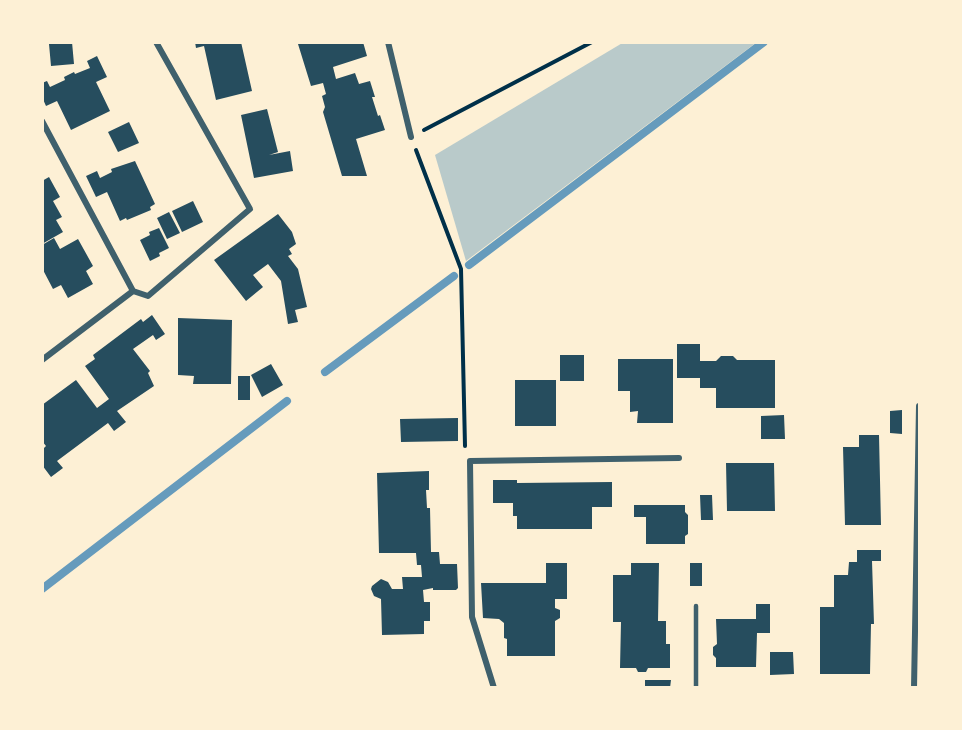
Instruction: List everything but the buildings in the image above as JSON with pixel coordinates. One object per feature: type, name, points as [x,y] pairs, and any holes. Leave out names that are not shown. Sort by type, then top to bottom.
[{"type":"street","points":[[42,122],[133,291],[148,296],[250,209],[156,42]]},
{"type":"street","points":[[388,42],[411,137]]},
{"type":"street","points":[[42,360],[133,291]]},
{"type":"street","points":[[914,688],[919,406]]},
{"type":"street","points":[[494,688],[472,616],[470,461],[679,458]]},
{"type":"lane","points":[[696,606],[696,688]]},
{"type":"path","points":[[470,461],[465,446],[461,269],[411,137],[592,42]]},
{"type":"shaded area","points":[[624,42],[757,42],[466,261],[435,155]]},
{"type":"waterway","points":[[469,265],[764,42]]},
{"type":"waterway","points":[[325,372],[454,276]]},
{"type":"waterway","points":[[42,589],[287,401]]}]
